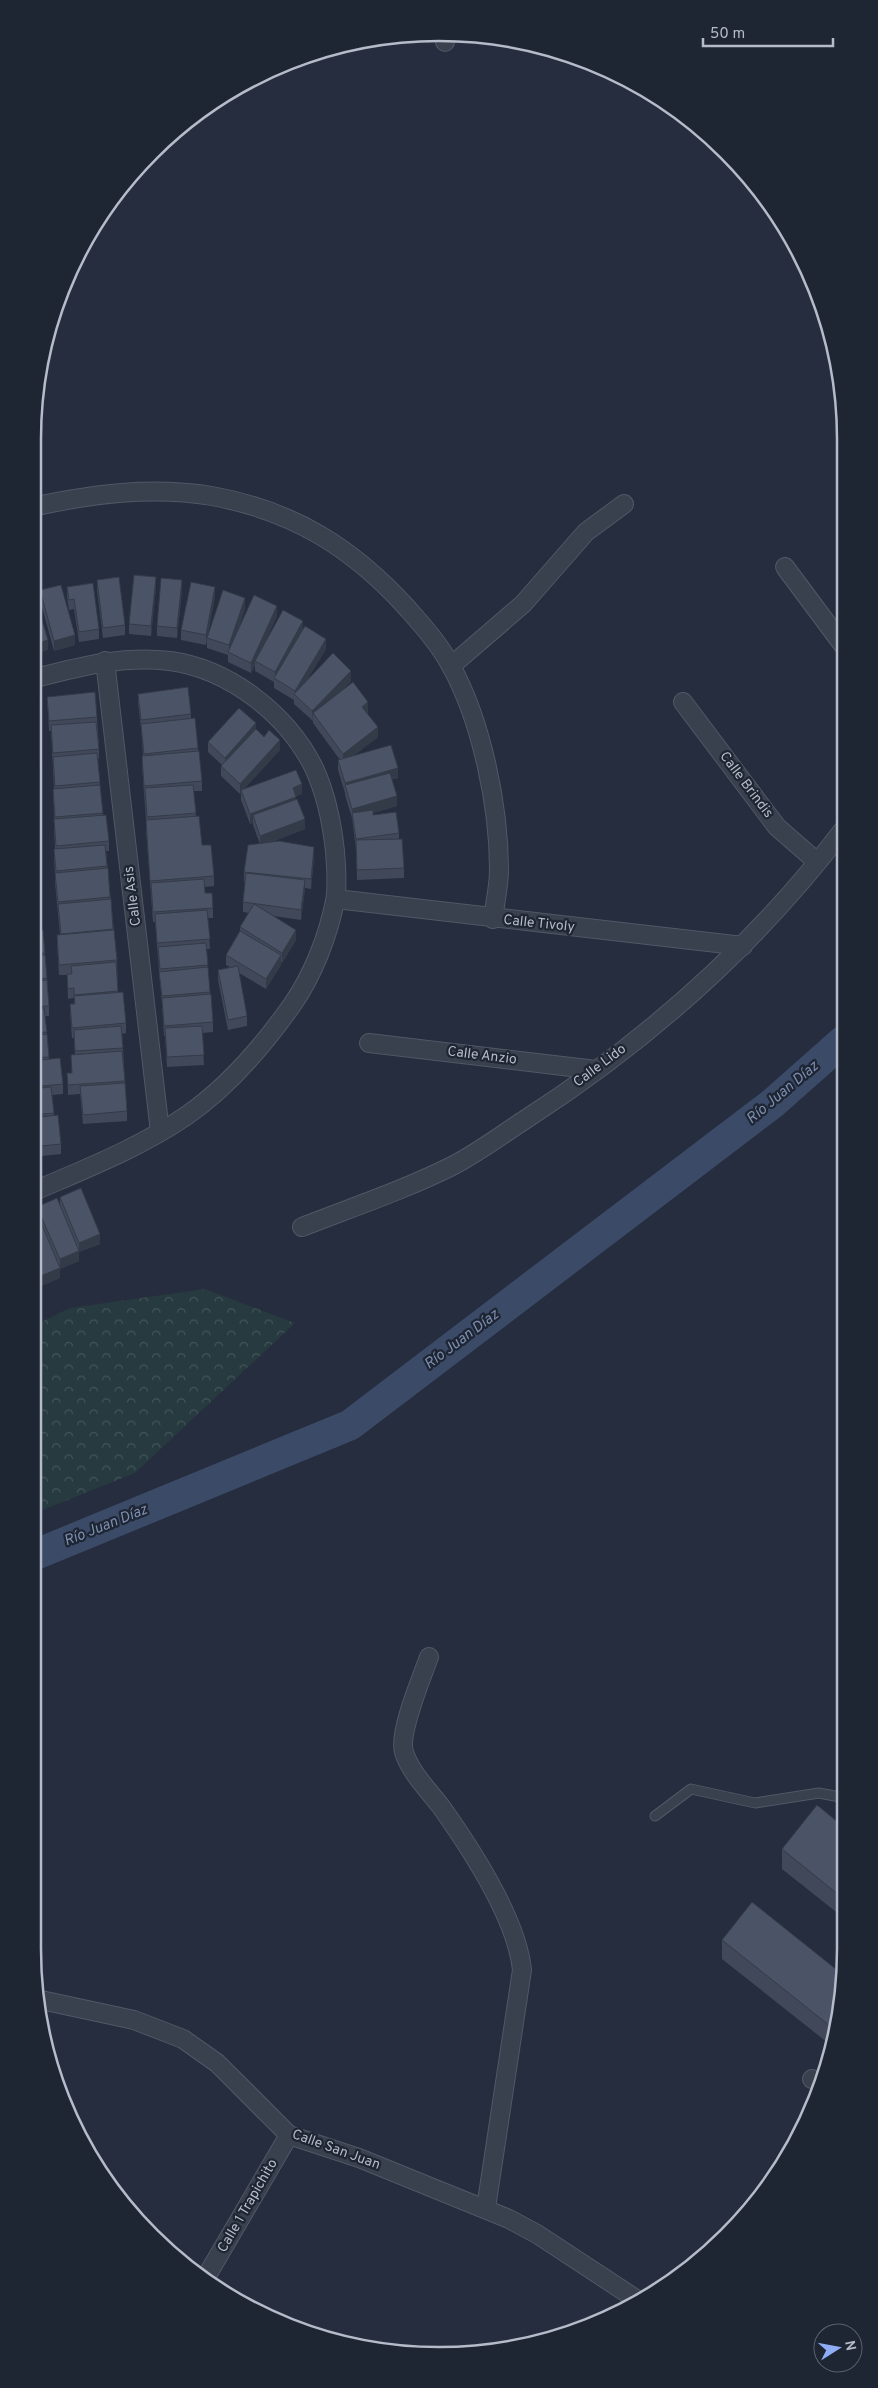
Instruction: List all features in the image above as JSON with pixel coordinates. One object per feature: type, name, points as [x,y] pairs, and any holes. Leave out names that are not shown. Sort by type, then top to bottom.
[{"type":"street","points":[[41,505],[120,492],[164,491],[214,496],[289,519],[334,543],[372,571],[421,623],[451,666],[481,742],[494,804],[499,873],[493,919]]},
{"type":"street","points":[[451,666],[523,604],[586,532],[624,504]]},
{"type":"street","points":[[785,567],[837,637]]},
{"type":"street","points":[[41,677],[105,661],[138,659],[172,661],[205,670],[241,688],[257,699],[278,719],[297,743],[313,768],[333,829],[336,864],[336,899],[320,952],[293,1003],[235,1075],[187,1115],[160,1132],[121,1152],[41,1188]]},
{"type":"street","name":"Calle Asis","points":[[105,661],[160,1132]]},
{"type":"street","name":"Calle Brindis","points":[[683,702],[777,827],[816,861]]},
{"type":"street","name":"Calle Lido","points":[[302,1228],[457,1163],[551,1103],[672,1010],[743,946],[782,906],[837,837]]},
{"type":"street","name":"Calle Tivoly","points":[[336,899],[493,919],[743,946]]},
{"type":"street","name":"Calle Anzio","points":[[369,1043],[596,1070]]},
{"type":"street","points":[[428,1657],[403,1732],[403,1751],[413,1769],[472,1850],[508,1924],[521,1957],[520,1986],[486,2208]]},
{"type":"street","name":"Calle San Juan","points":[[45,2001],[134,2020],[183,2039],[217,2063],[289,2135],[359,2158],[486,2208],[537,2234],[631,2297]]},
{"type":"street","name":"Calle 1 Trapichito","points":[[208,2273],[289,2135]]},
{"type":"lane","points":[[655,1816],[691,1789],[756,1803],[819,1793],[837,1796]]},
{"type":"green space","points":[[205,1289],[295,1323],[135,1473],[41,1511],[41,1322],[70,1308]]},
{"type":"building","points":[[134,575],[156,577],[151,626],[129,624]]},
{"type":"building","points":[[119,577],[125,625],[103,628],[97,580]]},
{"type":"building","points":[[161,578],[182,580],[177,628],[157,626]]},
{"type":"building","points":[[191,582],[215,587],[206,635],[181,630]]},
{"type":"building","points":[[93,583],[99,629],[79,632],[74,599],[69,600],[67,587]]},
{"type":"building","points":[[61,585],[75,635],[54,641],[41,590]]},
{"type":"building","points":[[223,590],[245,598],[229,645],[207,638]]},
{"type":"building","points":[[254,595],[277,606],[251,663],[228,652]]},
{"type":"building","points":[[283,610],[303,621],[275,672],[255,661]]},
{"type":"building","points":[[41,616],[48,640],[41,642]]},
{"type":"building","points":[[305,626],[326,639],[295,691],[274,678]]},
{"type":"building","points":[[333,653],[351,671],[312,711],[294,694]]},
{"type":"building","points":[[353,682],[368,702],[362,707],[378,727],[343,754],[313,713]]},
{"type":"building","points":[[188,687],[191,714],[141,720],[138,694]]},
{"type":"building","points":[[95,692],[97,717],[49,721],[47,697]]},
{"type":"building","points":[[239,708],[256,723],[225,758],[208,742]]},
{"type":"building","points":[[195,718],[198,748],[144,754],[141,724]]},
{"type":"building","points":[[96,722],[99,749],[53,753],[51,725]]},
{"type":"building","points":[[256,729],[264,737],[269,730],[280,740],[240,784],[221,766]]},
{"type":"building","points":[[391,745],[398,768],[345,783],[338,760]]},
{"type":"building","points":[[199,751],[202,781],[144,786],[142,756]]},
{"type":"building","points":[[97,753],[100,782],[55,786],[53,757]]},
{"type":"building","points":[[296,770],[302,784],[293,788],[296,797],[250,814],[241,790]]},
{"type":"building","points":[[390,773],[397,796],[352,809],[345,785]]},
{"type":"building","points":[[100,785],[103,813],[55,817],[53,789]]},
{"type":"building","points":[[193,785],[196,813],[147,817],[145,788]]},
{"type":"building","points":[[297,799],[305,819],[260,836],[253,815]]},
{"type":"building","points":[[373,810],[373,815],[396,812],[399,833],[356,839],[352,813]]},
{"type":"building","points":[[106,815],[109,841],[56,846],[54,819]]},
{"type":"building","points":[[199,816],[202,845],[211,845],[214,876],[150,881],[146,820]]},
{"type":"building","points":[[402,839],[404,868],[357,870],[356,840]]},
{"type":"building","points":[[279,841],[314,847],[311,879],[244,872],[248,845]]},
{"type":"building","points":[[105,845],[107,866],[56,871],[54,849]]},
{"type":"building","points":[[108,868],[110,897],[58,902],[55,873]]},
{"type":"building","points":[[246,873],[305,880],[301,910],[243,902]]},
{"type":"building","points":[[204,879],[205,893],[212,893],[213,908],[153,912],[151,883]]},
{"type":"building","points":[[111,899],[113,929],[61,934],[58,904]]},
{"type":"building","points":[[254,904],[296,930],[282,953],[240,927]]},
{"type":"building","points":[[207,910],[210,939],[157,943],[155,914]]},
{"type":"building","points":[[41,930],[43,930],[45,953],[41,953]]},
{"type":"building","points":[[114,930],[117,960],[59,965],[57,935]]},
{"type":"building","points":[[240,931],[281,955],[266,979],[226,955]]},
{"type":"building","points":[[206,943],[208,965],[160,969],[158,947]]},
{"type":"building","points":[[41,955],[45,955],[47,978],[41,979]]},
{"type":"building","points":[[116,962],[118,991],[74,995],[74,988],[68,989],[67,974],[72,974],[71,966]]},
{"type":"building","points":[[238,966],[247,1016],[228,1020],[218,970]]},
{"type":"building","points":[[208,967],[210,992],[162,996],[159,972]]},
{"type":"building","points":[[47,980],[49,1006],[41,1006],[41,981]]},
{"type":"building","points":[[123,992],[126,1023],[72,1028],[70,1004],[75,1004],[74,996]]},
{"type":"building","points":[[211,994],[213,1022],[164,1026],[162,998]]},
{"type":"building","points":[[41,1008],[44,1008],[47,1032],[41,1032]]},
{"type":"building","points":[[121,1026],[123,1048],[75,1051],[74,1030]]},
{"type":"building","points":[[202,1026],[204,1055],[167,1057],[165,1028]]},
{"type":"building","points":[[47,1034],[49,1057],[41,1057],[41,1035]]},
{"type":"building","points":[[122,1051],[125,1081],[68,1085],[67,1073],[72,1073],[71,1055]]},
{"type":"building","points":[[60,1058],[63,1084],[41,1086],[41,1060]]},
{"type":"building","points":[[125,1083],[127,1111],[83,1115],[80,1086]]},
{"type":"building","points":[[51,1087],[54,1113],[41,1114],[41,1088]]},
{"type":"building","points":[[58,1115],[61,1144],[41,1146],[41,1117]]},
{"type":"building","points":[[81,1188],[100,1234],[79,1243],[60,1197]]},
{"type":"building","points":[[57,1198],[79,1251],[60,1259],[41,1216],[41,1205]]},
{"type":"building","points":[[41,1223],[60,1268],[41,1276]]},
{"type":"building","points":[[817,1805],[837,1821],[837,1894],[782,1849]]},
{"type":"building","points":[[752,1902],[836,1969],[829,2025],[722,1940]]},
{"type":"waterway","name":"Río Juan Díaz","points":[[41,1552],[350,1425],[773,1103],[837,1046]]}]
